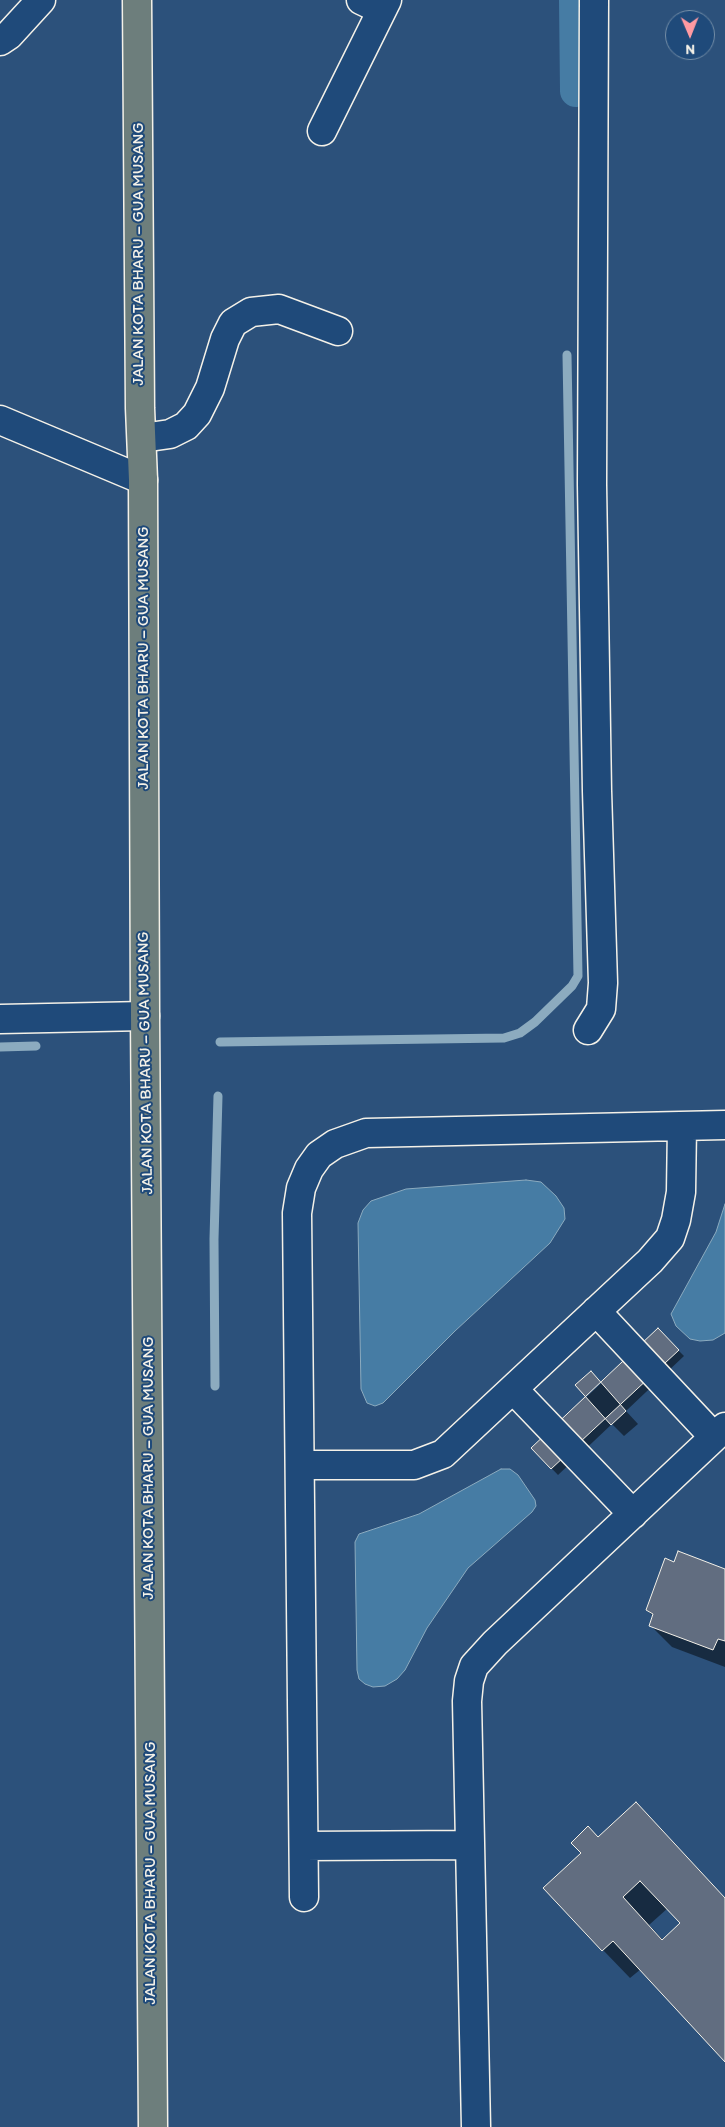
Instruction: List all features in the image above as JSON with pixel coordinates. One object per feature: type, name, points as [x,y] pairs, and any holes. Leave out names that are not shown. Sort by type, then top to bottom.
[{"type":"main road","name":"JALAN KOTA BHARU – GUA MUSANG","points":[[137,0],[143,480],[153,2127]]},
{"type":"street","points":[[0,41],[9,35],[41,0]]},
{"type":"street","points":[[588,1030],[600,1009],[603,983],[597,791],[592,484],[594,0]]},
{"type":"street","points":[[322,131],[377,3]]},
{"type":"street","points":[[142,438],[170,434],[186,426],[197,414],[210,388],[225,340],[233,323],[251,312],[279,309],[338,331]]},
{"type":"street","points":[[0,420],[143,480]]},
{"type":"street","points":[[0,1019],[145,1016]]},
{"type":"street","points":[[304,1897],[297,1213],[300,1188],[309,1169],[319,1155],[335,1144],[366,1133],[725,1125]]},
{"type":"street","points":[[301,1465],[414,1465],[427,1462],[443,1454],[650,1261],[670,1238],[676,1220],[681,1192],[682,1126]]},
{"type":"street","points":[[476,2127],[467,1701],[469,1682],[474,1666],[495,1643],[720,1432],[596,1312]]},
{"type":"street","points":[[513,1388],[633,1514]]},
{"type":"street","points":[[304,1846],[470,1845]]},
{"type":"water","points":[[526,1180],[541,1182],[556,1196],[564,1208],[565,1219],[550,1243],[455,1331],[383,1403],[375,1406],[367,1403],[361,1389],[358,1223],[363,1210],[371,1201],[406,1189]]},
{"type":"water","points":[[725,1204],[725,1333],[713,1340],[700,1341],[690,1339],[676,1326],[671,1314],[716,1232]]},
{"type":"water","points":[[501,1469],[510,1469],[518,1475],[535,1500],[536,1506],[532,1512],[468,1568],[427,1628],[405,1670],[397,1679],[385,1686],[373,1687],[365,1684],[359,1679],[357,1670],[355,1542],[359,1534],[419,1514]]},
{"type":"building","points":[[658,1328],[679,1350],[551,1469],[531,1448]]},
{"type":"building","points":[[591,1371],[626,1411],[611,1425],[575,1385]]},
{"type":"building","points":[[678,1551],[725,1569],[725,1641],[718,1639],[713,1650],[649,1626],[653,1614],[646,1610],[665,1558],[674,1562]]},
{"type":"building","points":[[636,1802],[725,1898],[725,2062],[613,1941],[602,1951],[543,1888],[581,1853],[571,1843],[588,1826],[598,1837]],"holes":[[[640,1881],[680,1923],[662,1940],[623,1897]]]},
{"type":"waterway","points":[[575,0],[576,91]]},
{"type":"waterway","points":[[220,1042],[504,1038],[520,1033],[535,1022],[572,986],[578,976],[567,355]]},
{"type":"waterway","points":[[0,1047],[36,1046]]},
{"type":"waterway","points":[[215,1386],[214,1239],[218,1096]]}]
